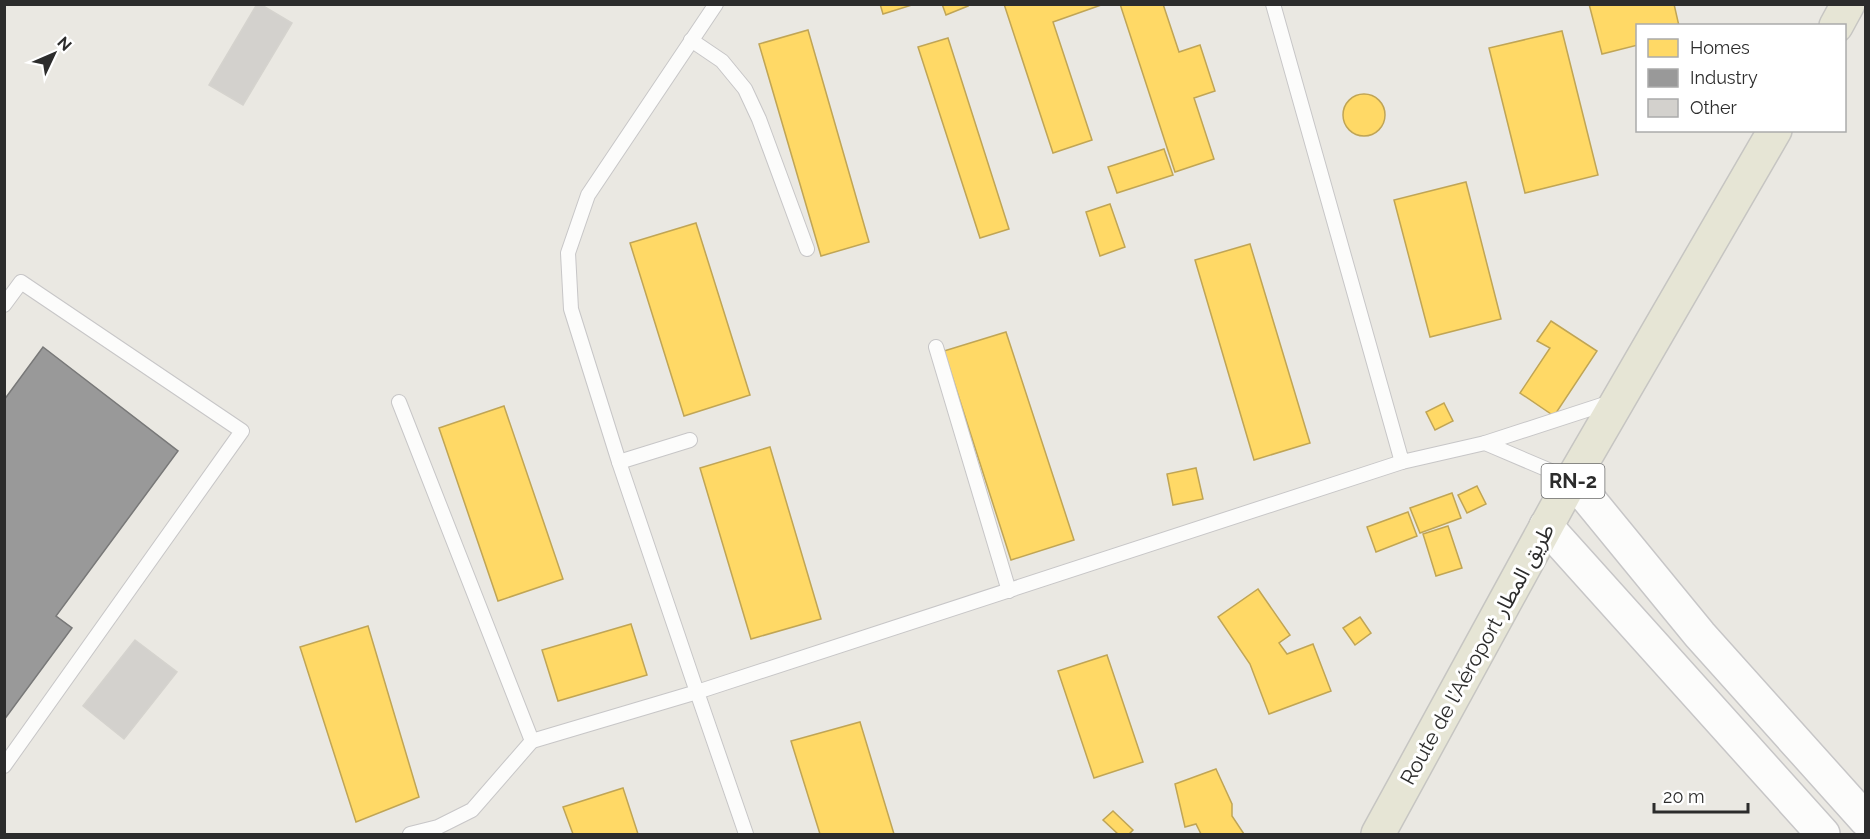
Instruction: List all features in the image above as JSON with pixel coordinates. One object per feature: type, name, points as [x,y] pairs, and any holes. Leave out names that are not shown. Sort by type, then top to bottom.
[{"type":"main road","points":[[1837,24],[1848,4]]},
{"type":"main road","name":"Route de l'Aéroport طريق المطار","points":[[1378,834],[1546,526],[1774,132]]},
{"type":"main road","points":[[1573,480],[1700,635],[1866,820]]},
{"type":"main road","points":[[1546,526],[1823,834]]},
{"type":"lane","points":[[716,4],[588,195],[568,253],[572,309],[620,462],[746,834]]},
{"type":"lane","points":[[1273,4],[1402,462]]},
{"type":"lane","points":[[691,40],[722,62],[745,89],[759,119],[807,249]]},
{"type":"lane","points":[[4,305],[21,282],[242,431],[4,766]]},
{"type":"lane","points":[[936,347],[1009,591]]},
{"type":"lane","points":[[410,834],[438,827],[472,810],[532,741],[697,692],[1402,462],[1485,443],[1618,399]]},
{"type":"lane","points":[[399,402],[532,741]]},
{"type":"lane","points":[[620,462],[690,440]]},
{"type":"lane","points":[[1485,443],[1573,480]]},
{"type":"building: Homes","points":[[880,4],[912,4],[912,5],[883,14]]},
{"type":"building: Homes","points":[[942,4],[967,4],[968,6],[946,15]]},
{"type":"building: Homes","points":[[1004,4],[1104,4],[1053,22],[1092,140],[1053,153]]},
{"type":"building: Homes","points":[[1120,4],[1163,4],[1179,52],[1200,45],[1215,91],[1194,98],[1214,159],[1175,172]]},
{"type":"building: Homes","points":[[1589,4],[1674,4],[1679,24],[1636,24],[1636,46],[1602,54]]},
{"type":"building: Homes","points":[[808,30],[869,242],[821,256],[759,44]]},
{"type":"building: Homes","points":[[1562,31],[1598,175],[1525,193],[1489,48]]},
{"type":"building: Homes","points":[[948,38],[1009,229],[980,238],[918,47]]},
{"type":"building: Homes","points":[[1364,94],[1379,100],[1385,115],[1379,130],[1364,136],[1349,130],[1343,115],[1349,100]]},
{"type":"building: Homes","points":[[1164,149],[1173,175],[1117,193],[1108,167]]},
{"type":"building: Homes","points":[[1466,182],[1501,319],[1430,337],[1394,200]]},
{"type":"building: Homes","points":[[1110,204],[1125,247],[1100,256],[1086,212]]},
{"type":"building: Homes","points":[[696,223],[750,395],[684,416],[630,243]]},
{"type":"building: Homes","points":[[1250,244],[1310,443],[1254,460],[1195,260]]},
{"type":"building: Homes","points":[[1551,321],[1597,351],[1554,416],[1520,393],[1550,348],[1537,341]]},
{"type":"building: Homes","points":[[1006,332],[1074,540],[1011,560],[944,351]]},
{"type":"building: Homes","points":[[1444,403],[1453,421],[1435,430],[1426,412]]},
{"type":"building: Homes","points":[[504,406],[563,579],[498,601],[439,428]]},
{"type":"building: Homes","points":[[770,447],[821,619],[751,639],[700,468]]},
{"type":"building: Homes","points":[[1196,468],[1203,499],[1173,505],[1167,474]]},
{"type":"building: Homes","points":[[1477,486],[1486,504],[1467,513],[1458,495]]},
{"type":"building: Homes","points":[[1452,493],[1461,518],[1420,533],[1410,508]]},
{"type":"building: Homes","points":[[1408,512],[1417,536],[1376,552],[1367,527]]},
{"type":"building: Homes","points":[[1448,526],[1462,568],[1436,576],[1423,534]]},
{"type":"building: Homes","points":[[1258,589],[1290,635],[1279,643],[1287,654],[1313,644],[1331,691],[1269,714],[1250,664],[1218,617]]},
{"type":"building: Homes","points":[[1360,617],[1371,633],[1355,645],[1343,628]]},
{"type":"building: Homes","points":[[631,624],[647,675],[558,701],[542,650]]},
{"type":"building: Homes","points":[[368,626],[419,797],[356,822],[300,647]]},
{"type":"building: Homes","points":[[1107,655],[1143,762],[1094,778],[1058,671]]},
{"type":"building: Homes","points":[[860,722],[894,834],[820,834],[791,741]]},
{"type":"building: Homes","points":[[1216,769],[1232,804],[1232,816],[1244,834],[1201,834],[1196,824],[1185,827],[1175,784]]},
{"type":"building: Homes","points":[[623,788],[638,834],[573,834],[563,807]]},
{"type":"building: Homes","points":[[1113,811],[1133,830],[1129,834],[1118,834],[1103,820]]},
{"type":"building: Industry","points":[[43,347],[178,451],[56,616],[72,628],[4,720],[4,400]]},
{"type":"building: Other","points":[[257,4],[292,23],[243,105],[209,85]]},
{"type":"building: Other","points":[[135,640],[177,672],[124,739],[83,706]]}]
